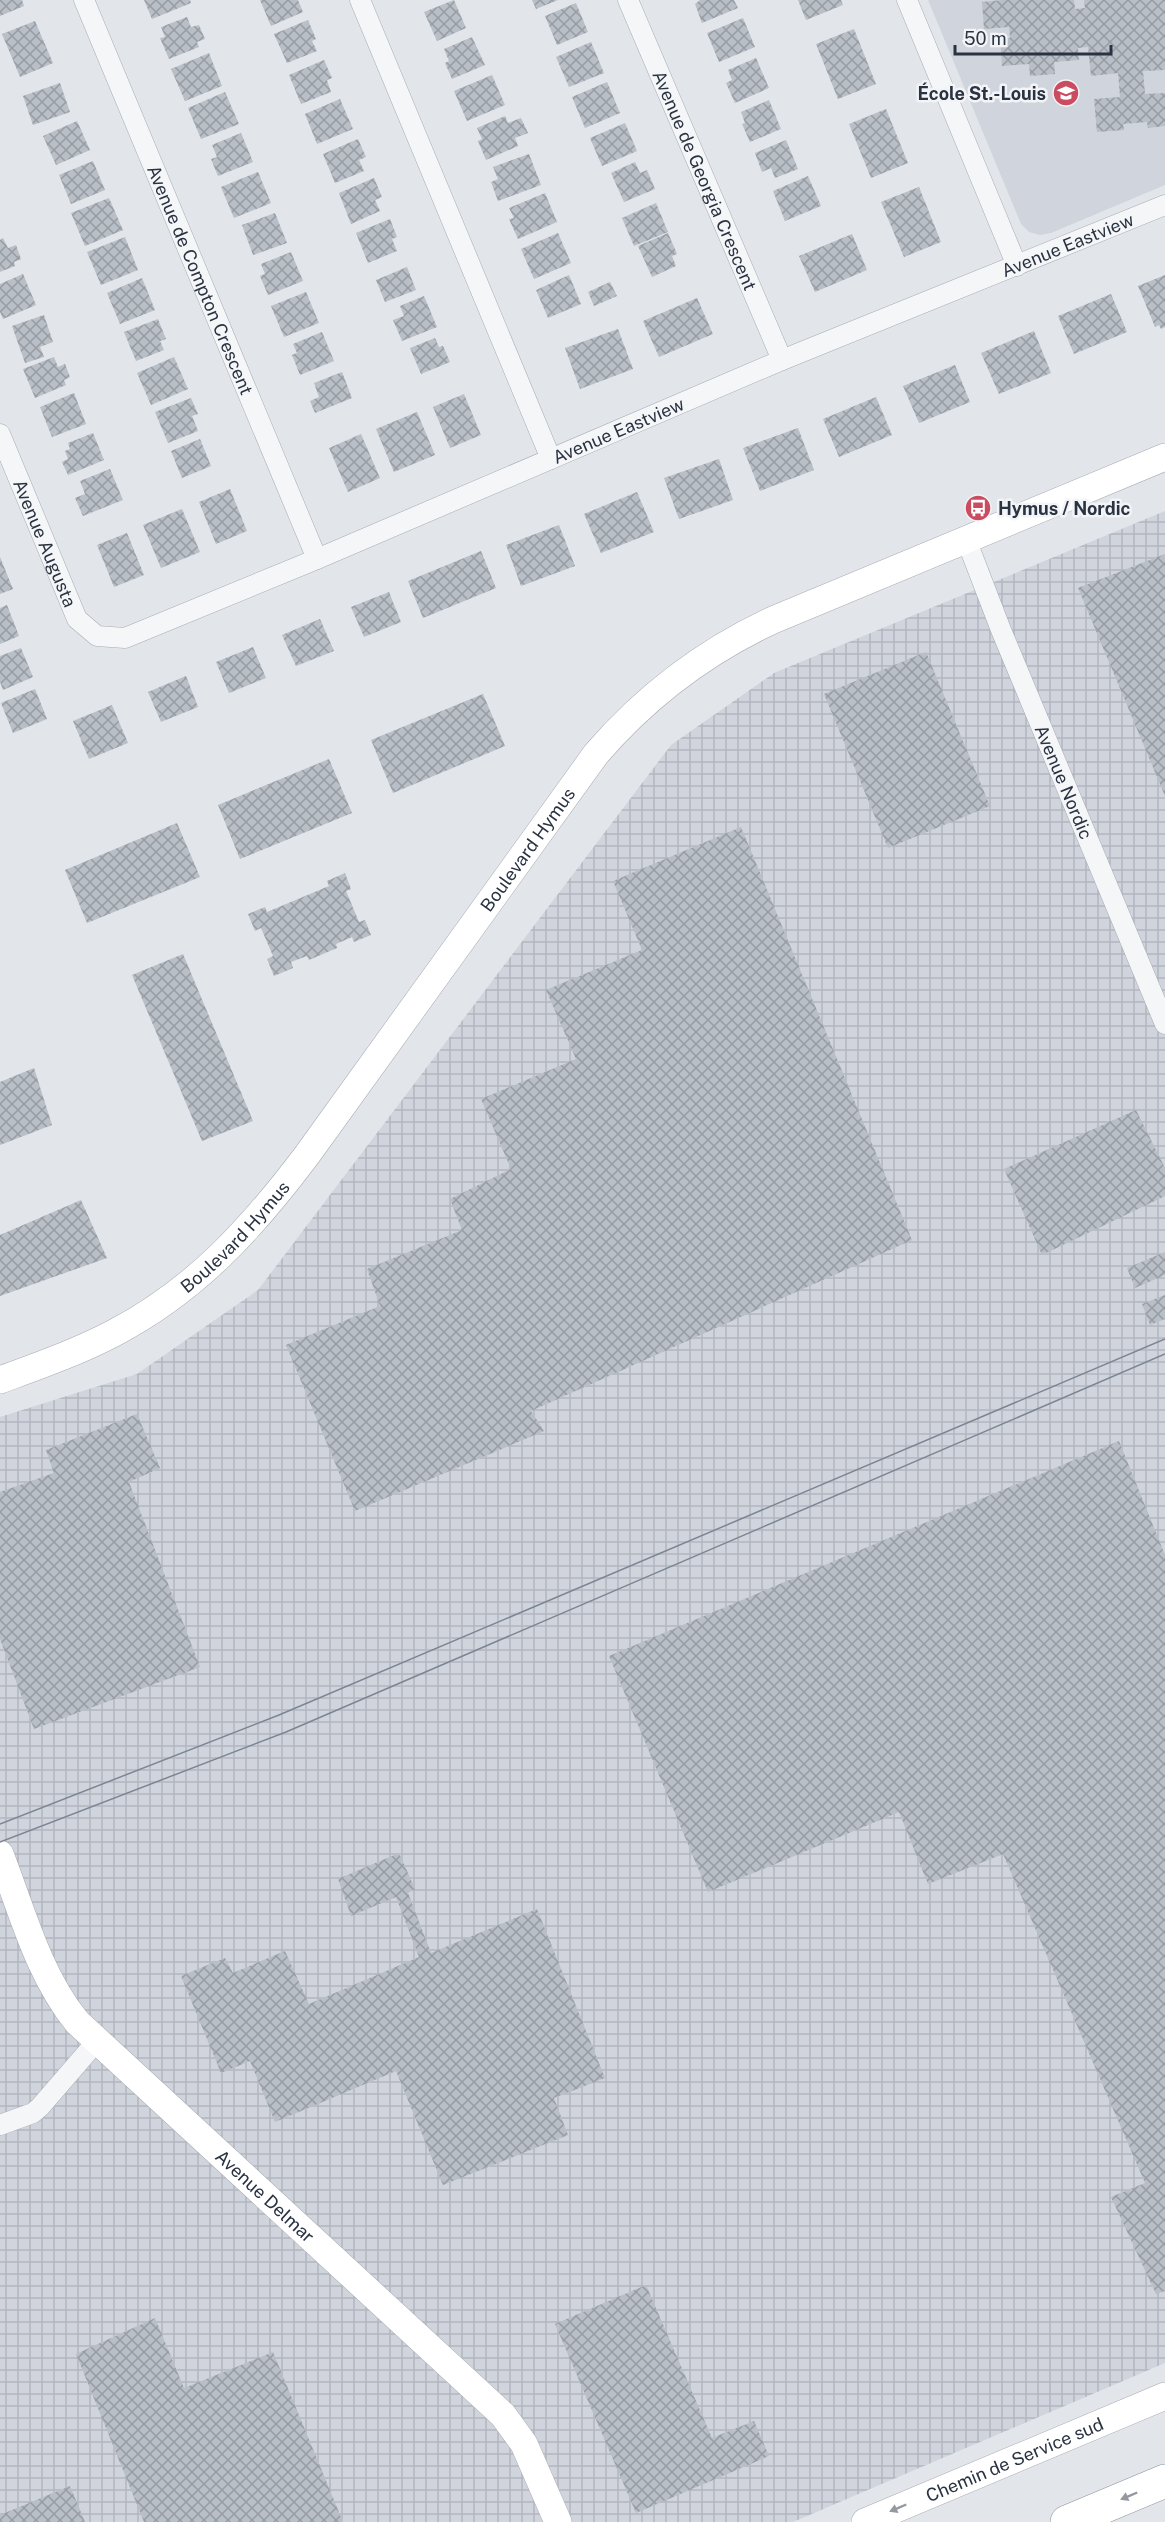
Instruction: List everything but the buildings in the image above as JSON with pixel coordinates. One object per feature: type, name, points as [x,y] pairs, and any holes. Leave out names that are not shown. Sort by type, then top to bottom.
[{"type":"highway","points":[[1067,2522],[1165,2481]]},
{"type":"street","name":"Avenue de Compton Crescent","points":[[84,0],[317,559]]},
{"type":"street","points":[[360,0],[550,459]]},
{"type":"street","name":"Avenue de Georgia Crescent","points":[[628,0],[782,360]]},
{"type":"street","points":[[907,0],[1017,266]]},
{"type":"street","name":"Avenue Eastview","points":[[77,619],[97,636],[125,638],[317,559],[782,360],[1165,205]]},
{"type":"street","name":"Avenue Augusta","points":[[0,434],[77,619]]},
{"type":"street","name":"Boulevard Hymus","points":[[0,1380],[81,1348],[136,1321],[189,1284],[236,1242],[262,1214],[307,1155],[579,776],[610,738],[653,696],[696,663],[739,636],[1165,457]]},
{"type":"street","name":"Avenue Nordic","points":[[966,539],[1001,630],[1165,1024]]},
{"type":"street","name":"Avenue Delmar","points":[[0,1854],[39,1958],[53,1988],[68,2011],[97,2041],[503,2415],[524,2444],[558,2522]]},
{"type":"street","points":[[0,2125],[33,2113],[40,2107],[97,2041]]},
{"type":"street","name":"Chemin de Service sud","points":[[865,2522],[1165,2396]]},
{"type":"shaded area","name":"École St.-Louis","points":[[928,0],[1165,0],[1165,185],[1051,233],[1040,235],[1029,232],[1021,224]]},
{"type":"shaded area","points":[[1165,511],[1165,2363],[793,2522],[0,2522],[0,1417],[137,1374],[258,1290],[671,745],[774,673]]},
{"type":"tram line","points":[[0,1824],[279,1715],[1165,1339]]},
{"type":"tram line","points":[[0,1842],[286,1732],[1165,1354]]},
{"type":"place","name":"École St.-Louis","points":[[1066,93]]},
{"type":"place","name":"Hymus / Nordic","points":[[978,508]]}]
